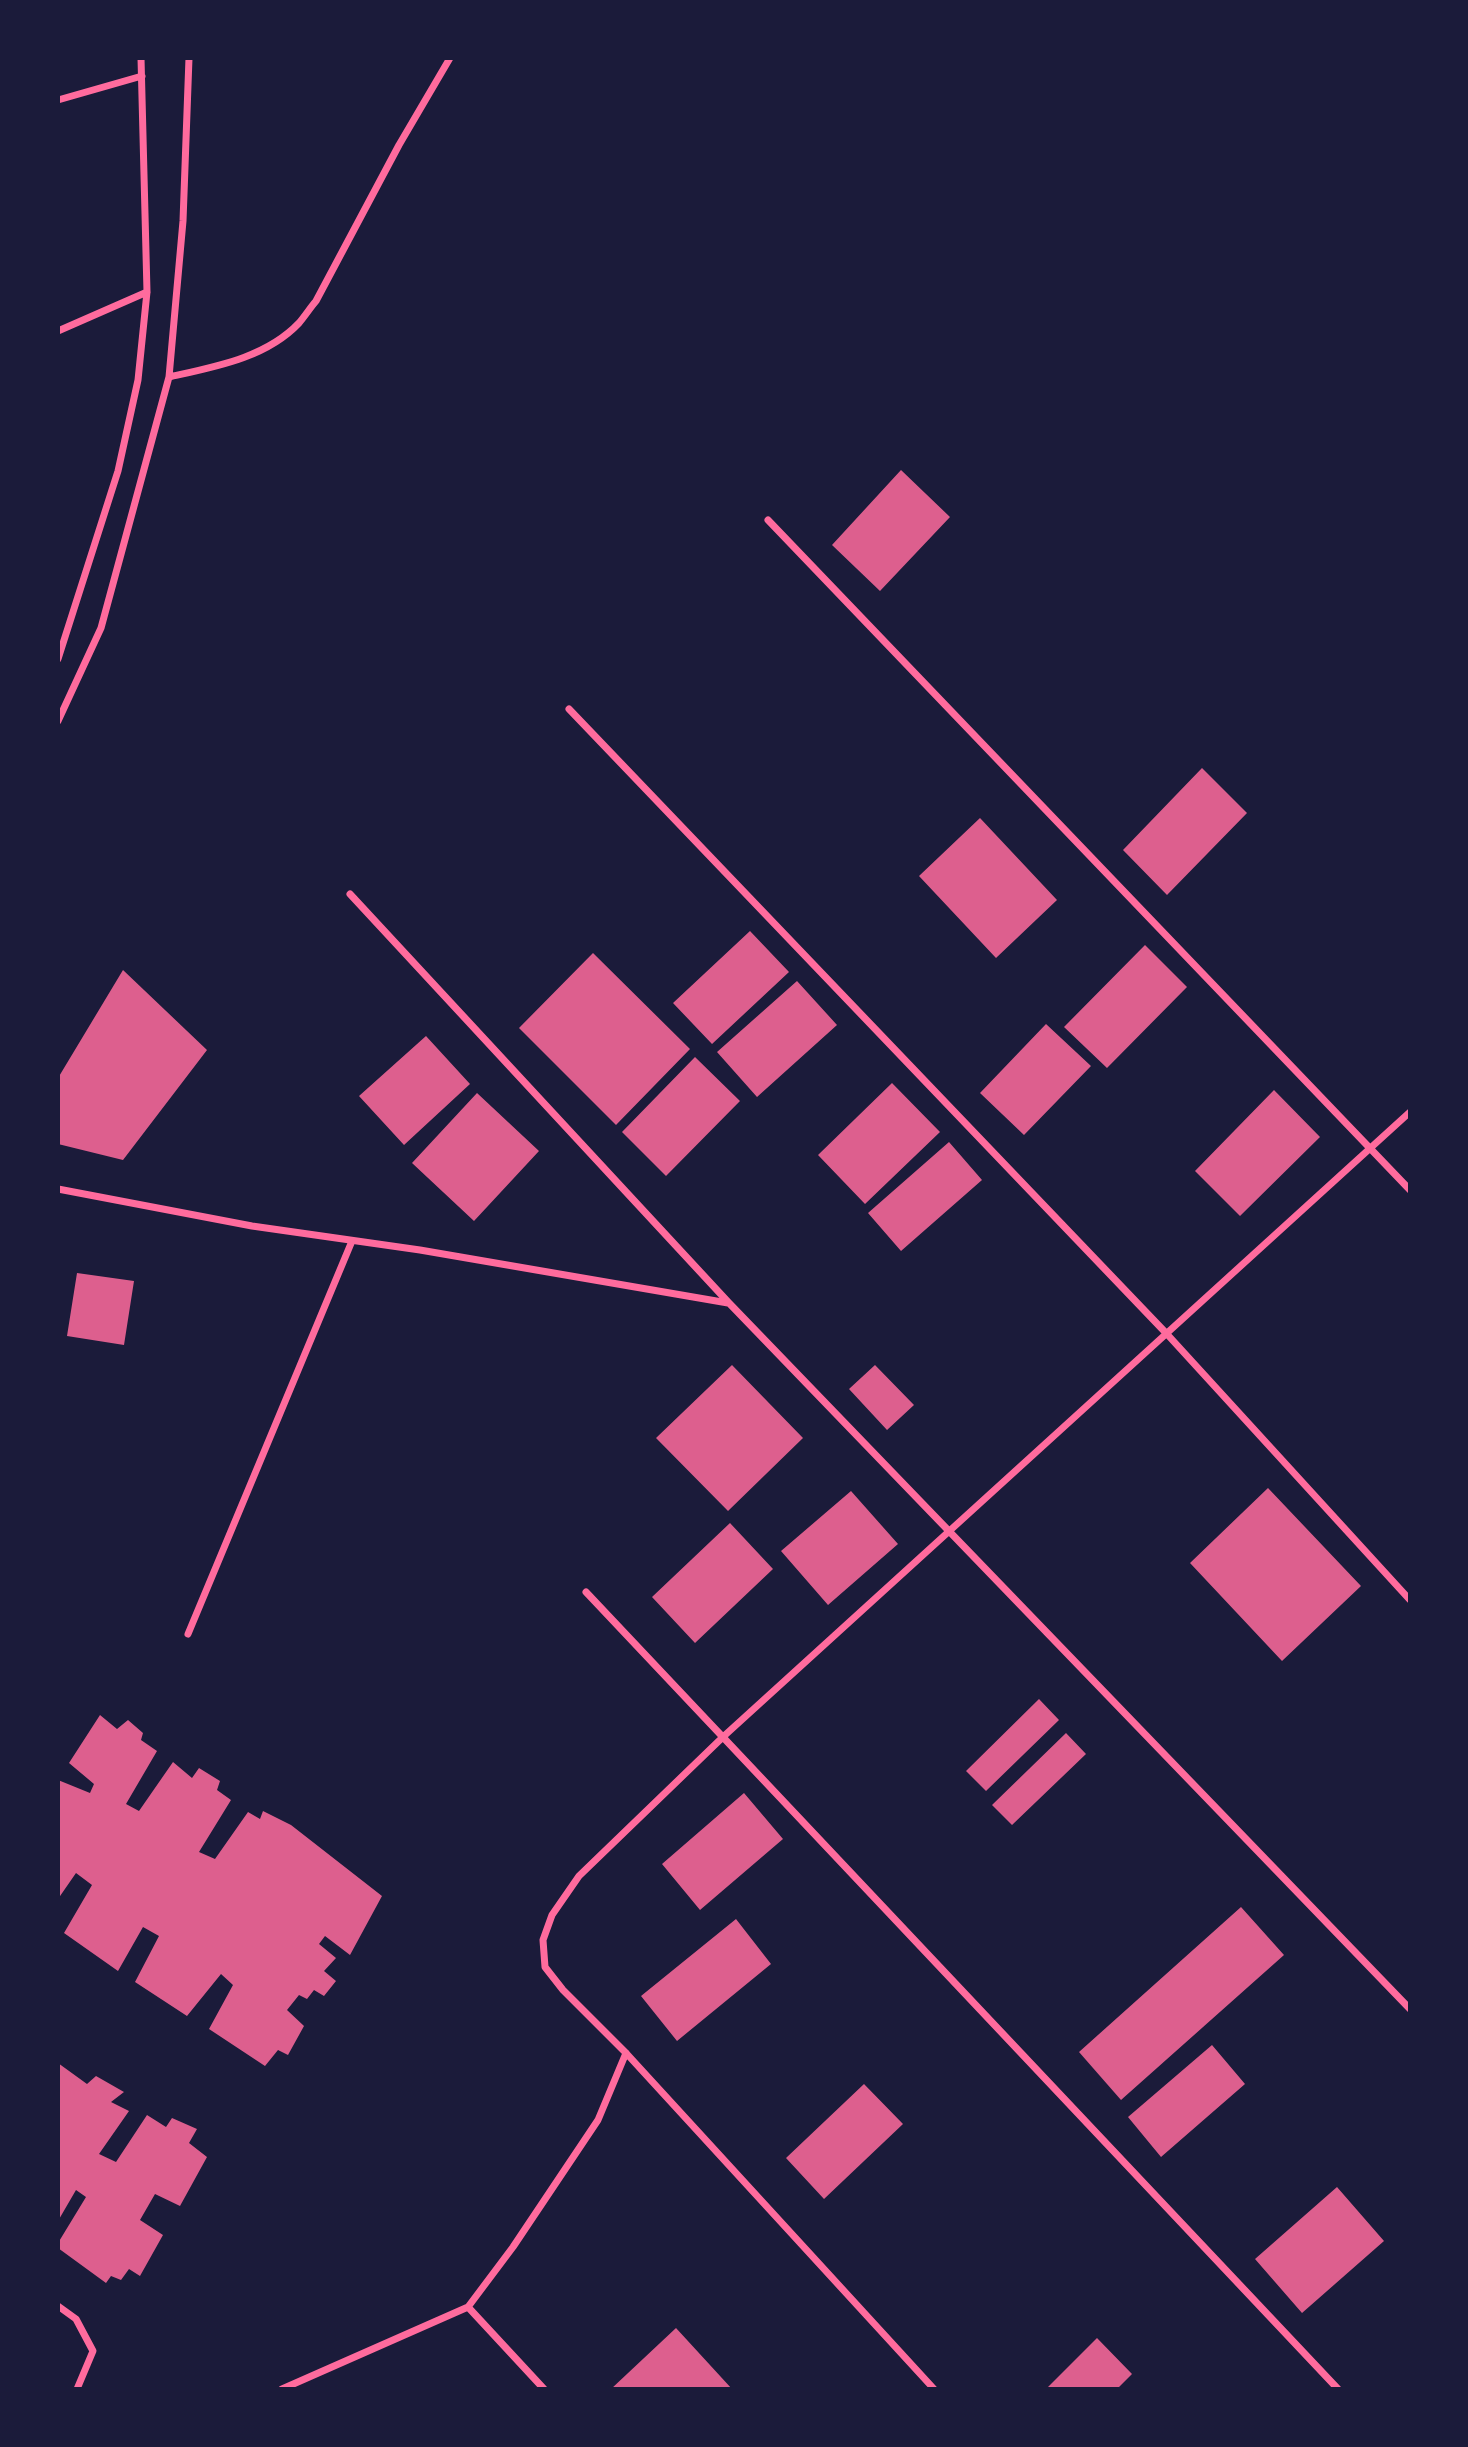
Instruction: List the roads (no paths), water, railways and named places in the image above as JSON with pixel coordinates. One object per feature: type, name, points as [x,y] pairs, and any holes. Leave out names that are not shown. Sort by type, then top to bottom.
[{"type":"street","points":[[58,659],[118,471],[138,380],[147,292],[141,58]]},
{"type":"street","points":[[58,720],[101,628],[169,377],[183,221],[189,58]]},
{"type":"street","points":[[169,377],[231,363],[276,341],[299,323],[316,301],[399,145],[450,58]]},
{"type":"street","points":[[58,100],[142,76]]},
{"type":"street","points":[[58,331],[147,292]]},
{"type":"street","points":[[768,520],[1410,1190]]},
{"type":"street","points":[[569,709],[1166,1333],[1410,1600]]},
{"type":"street","points":[[350,894],[729,1303],[1410,2009]]},
{"type":"street","points":[[934,2389],[626,2053],[564,1990],[545,1967],[542,1940],[552,1915],[579,1876],[724,1735],[1410,1112]]},
{"type":"street","points":[[58,1189],[252,1226],[420,1250],[729,1303]]},
{"type":"street","points":[[188,1634],[352,1241]]},
{"type":"street","points":[[586,1592],[724,1735],[1338,2389]]},
{"type":"street","points":[[282,2389],[468,2308],[513,2247],[598,2120],[626,2053]]},
{"type":"street","points":[[58,2306],[76,2319],[93,2351],[77,2389]]},
{"type":"street","points":[[468,2308],[544,2389]]}]
